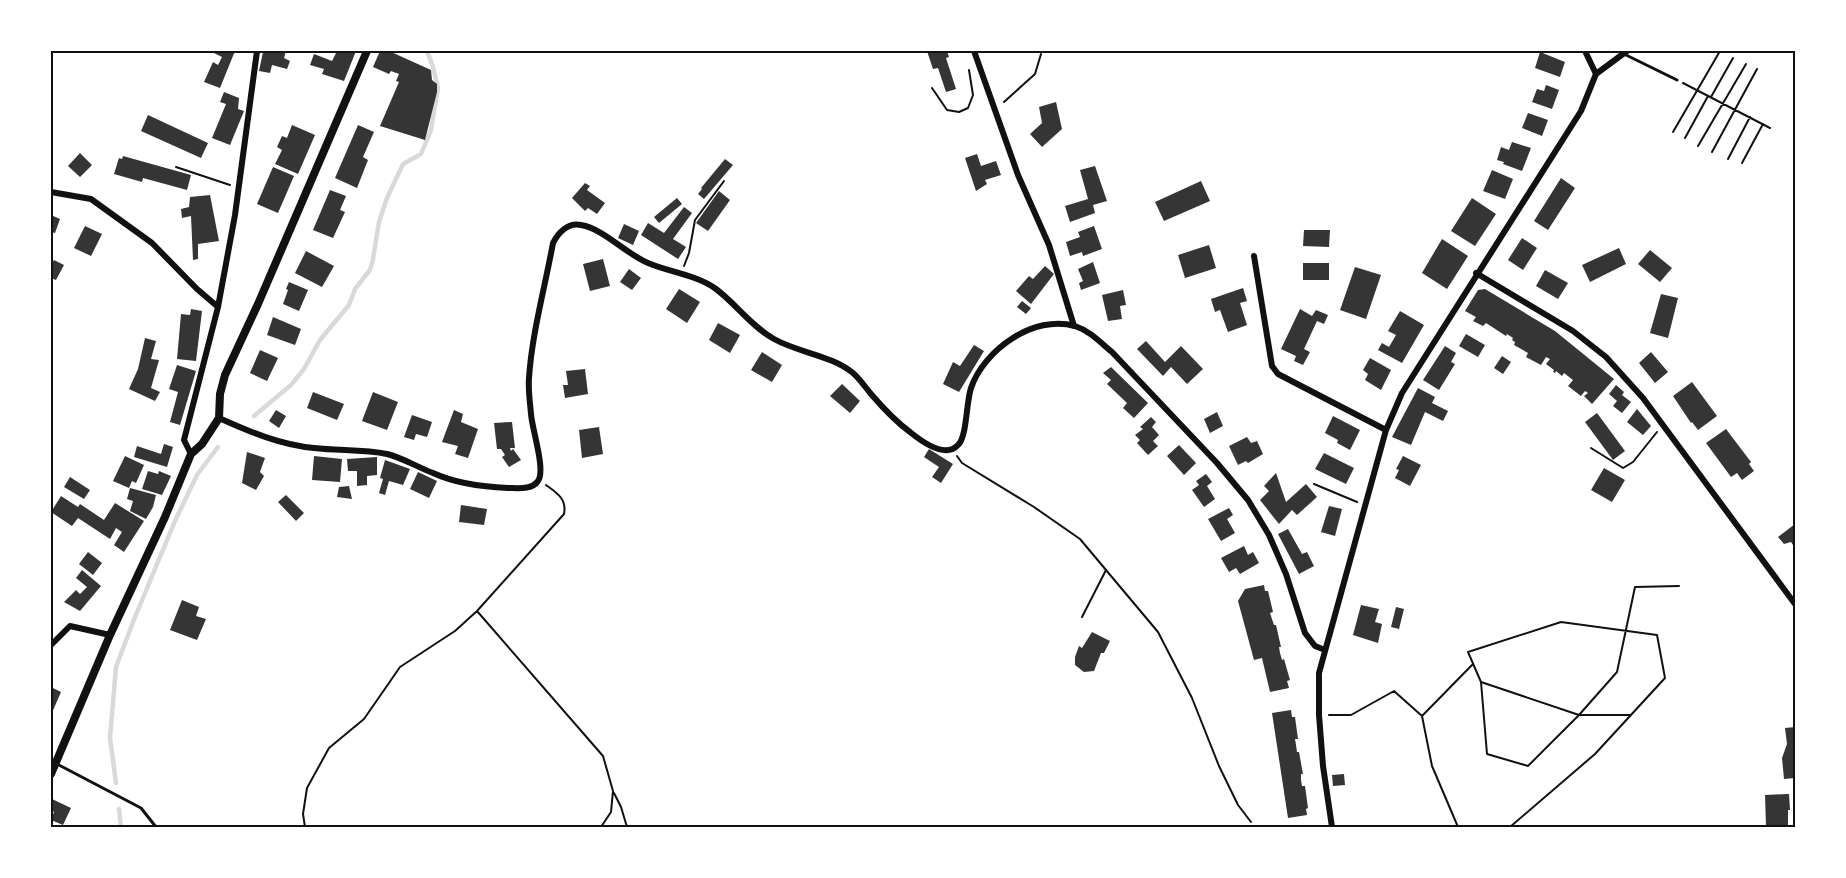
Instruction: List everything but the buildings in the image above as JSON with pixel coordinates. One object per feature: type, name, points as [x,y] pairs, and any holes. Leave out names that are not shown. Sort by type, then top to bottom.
[{"type":"street","points":[[191,454],[184,440],[218,307],[239,187],[257,51]]},
{"type":"street","points":[[51,774],[110,634],[165,517],[191,454],[202,444],[219,418],[220,394],[225,375],[367,51]]},
{"type":"street","points":[[1585,51],[1596,74]]},
{"type":"street","points":[[1332,827],[1325,791],[1318,673],[1386,430],[1402,393],[1476,273],[1581,111],[1596,74],[1625,52]]},
{"type":"street","points":[[975,53],[1018,175],[1049,245],[1074,326]]},
{"type":"street","points":[[51,192],[91,199],[152,243],[196,289],[218,307]]},
{"type":"street","points":[[219,418],[291,445],[369,451],[408,461],[434,474],[462,483],[487,487],[529,488],[540,479],[540,464],[531,418],[529,379],[553,243],[558,233],[568,226],[580,224],[646,262],[714,288],[754,325],[774,339],[837,364],[854,374],[888,414],[911,433],[942,450],[951,450],[959,445],[964,435],[966,403],[972,385],[987,361],[1005,344],[1034,327],[1074,326],[1096,338],[1112,352],[1217,463],[1248,500],[1269,535],[1286,574],[1305,633],[1315,646],[1325,650]]},
{"type":"street","points":[[1254,256],[1272,366],[1278,374],[1386,430]]},
{"type":"street","points":[[1476,273],[1573,331],[1606,357],[1643,398],[1795,604]]},
{"type":"street","points":[[51,645],[70,626],[110,634]]},
{"type":"lane","points":[[1625,52],[1677,80]]},
{"type":"lane","points":[[56,763],[141,808],[156,827]]},
{"type":"path","points":[[1673,132],[1720,51]]},
{"type":"path","points":[[932,88],[947,110],[959,112],[968,108],[973,95],[968,65],[975,53]]},
{"type":"path","points":[[995,110],[1035,74],[1041,54]]},
{"type":"path","points":[[1685,138],[1733,58]]},
{"type":"path","points":[[1698,146],[1746,64]]},
{"type":"path","points":[[1712,152],[1758,69]]},
{"type":"path","points":[[1677,80],[1770,128]]},
{"type":"path","points":[[1728,159],[1750,117]]},
{"type":"path","points":[[1742,163],[1763,124]]},
{"type":"path","points":[[176,167],[239,187]]},
{"type":"path","points":[[680,274],[689,253],[695,220],[724,181]]},
{"type":"path","points":[[1591,448],[1623,468],[1633,462],[1663,425]]},
{"type":"path","points":[[951,450],[963,463],[1080,539],[1158,632],[1192,698],[1219,766],[1238,805],[1251,822]]},
{"type":"path","points":[[305,827],[303,814],[307,788],[329,748],[364,719],[400,667],[455,631],[477,611],[564,514],[565,507],[562,498],[540,479]]},
{"type":"path","points":[[1314,484],[1365,506]]},
{"type":"path","points":[[1082,616],[1106,570]]},
{"type":"path","points":[[1510,827],[1595,754],[1665,678],[1657,635],[1626,631],[1561,622],[1468,652],[1481,682],[1487,753],[1528,766],[1579,715],[1617,672],[1626,631],[1635,587],[1679,586]]},
{"type":"path","points":[[477,611],[603,756],[627,827]]},
{"type":"path","points":[[1422,716],[1473,664]]},
{"type":"path","points":[[1481,682],[1579,715],[1631,715]]},
{"type":"path","points":[[1319,715],[1351,715],[1394,692],[1422,716],[1432,766],[1458,827]]},
{"type":"path","points":[[601,827],[611,812],[613,791]]},
{"type":"path","points":[[1516,827],[1518,818]]},
{"type":"waterway","points":[[254,416],[291,385],[304,369],[320,340],[349,305],[355,289],[370,270],[379,222],[387,198],[403,164],[421,154],[431,130],[438,88],[427,51]]},
{"type":"waterway","points":[[116,783],[110,738],[116,667],[175,521],[197,475],[218,447]]},
{"type":"waterway","points":[[119,809],[121,827]]}]
